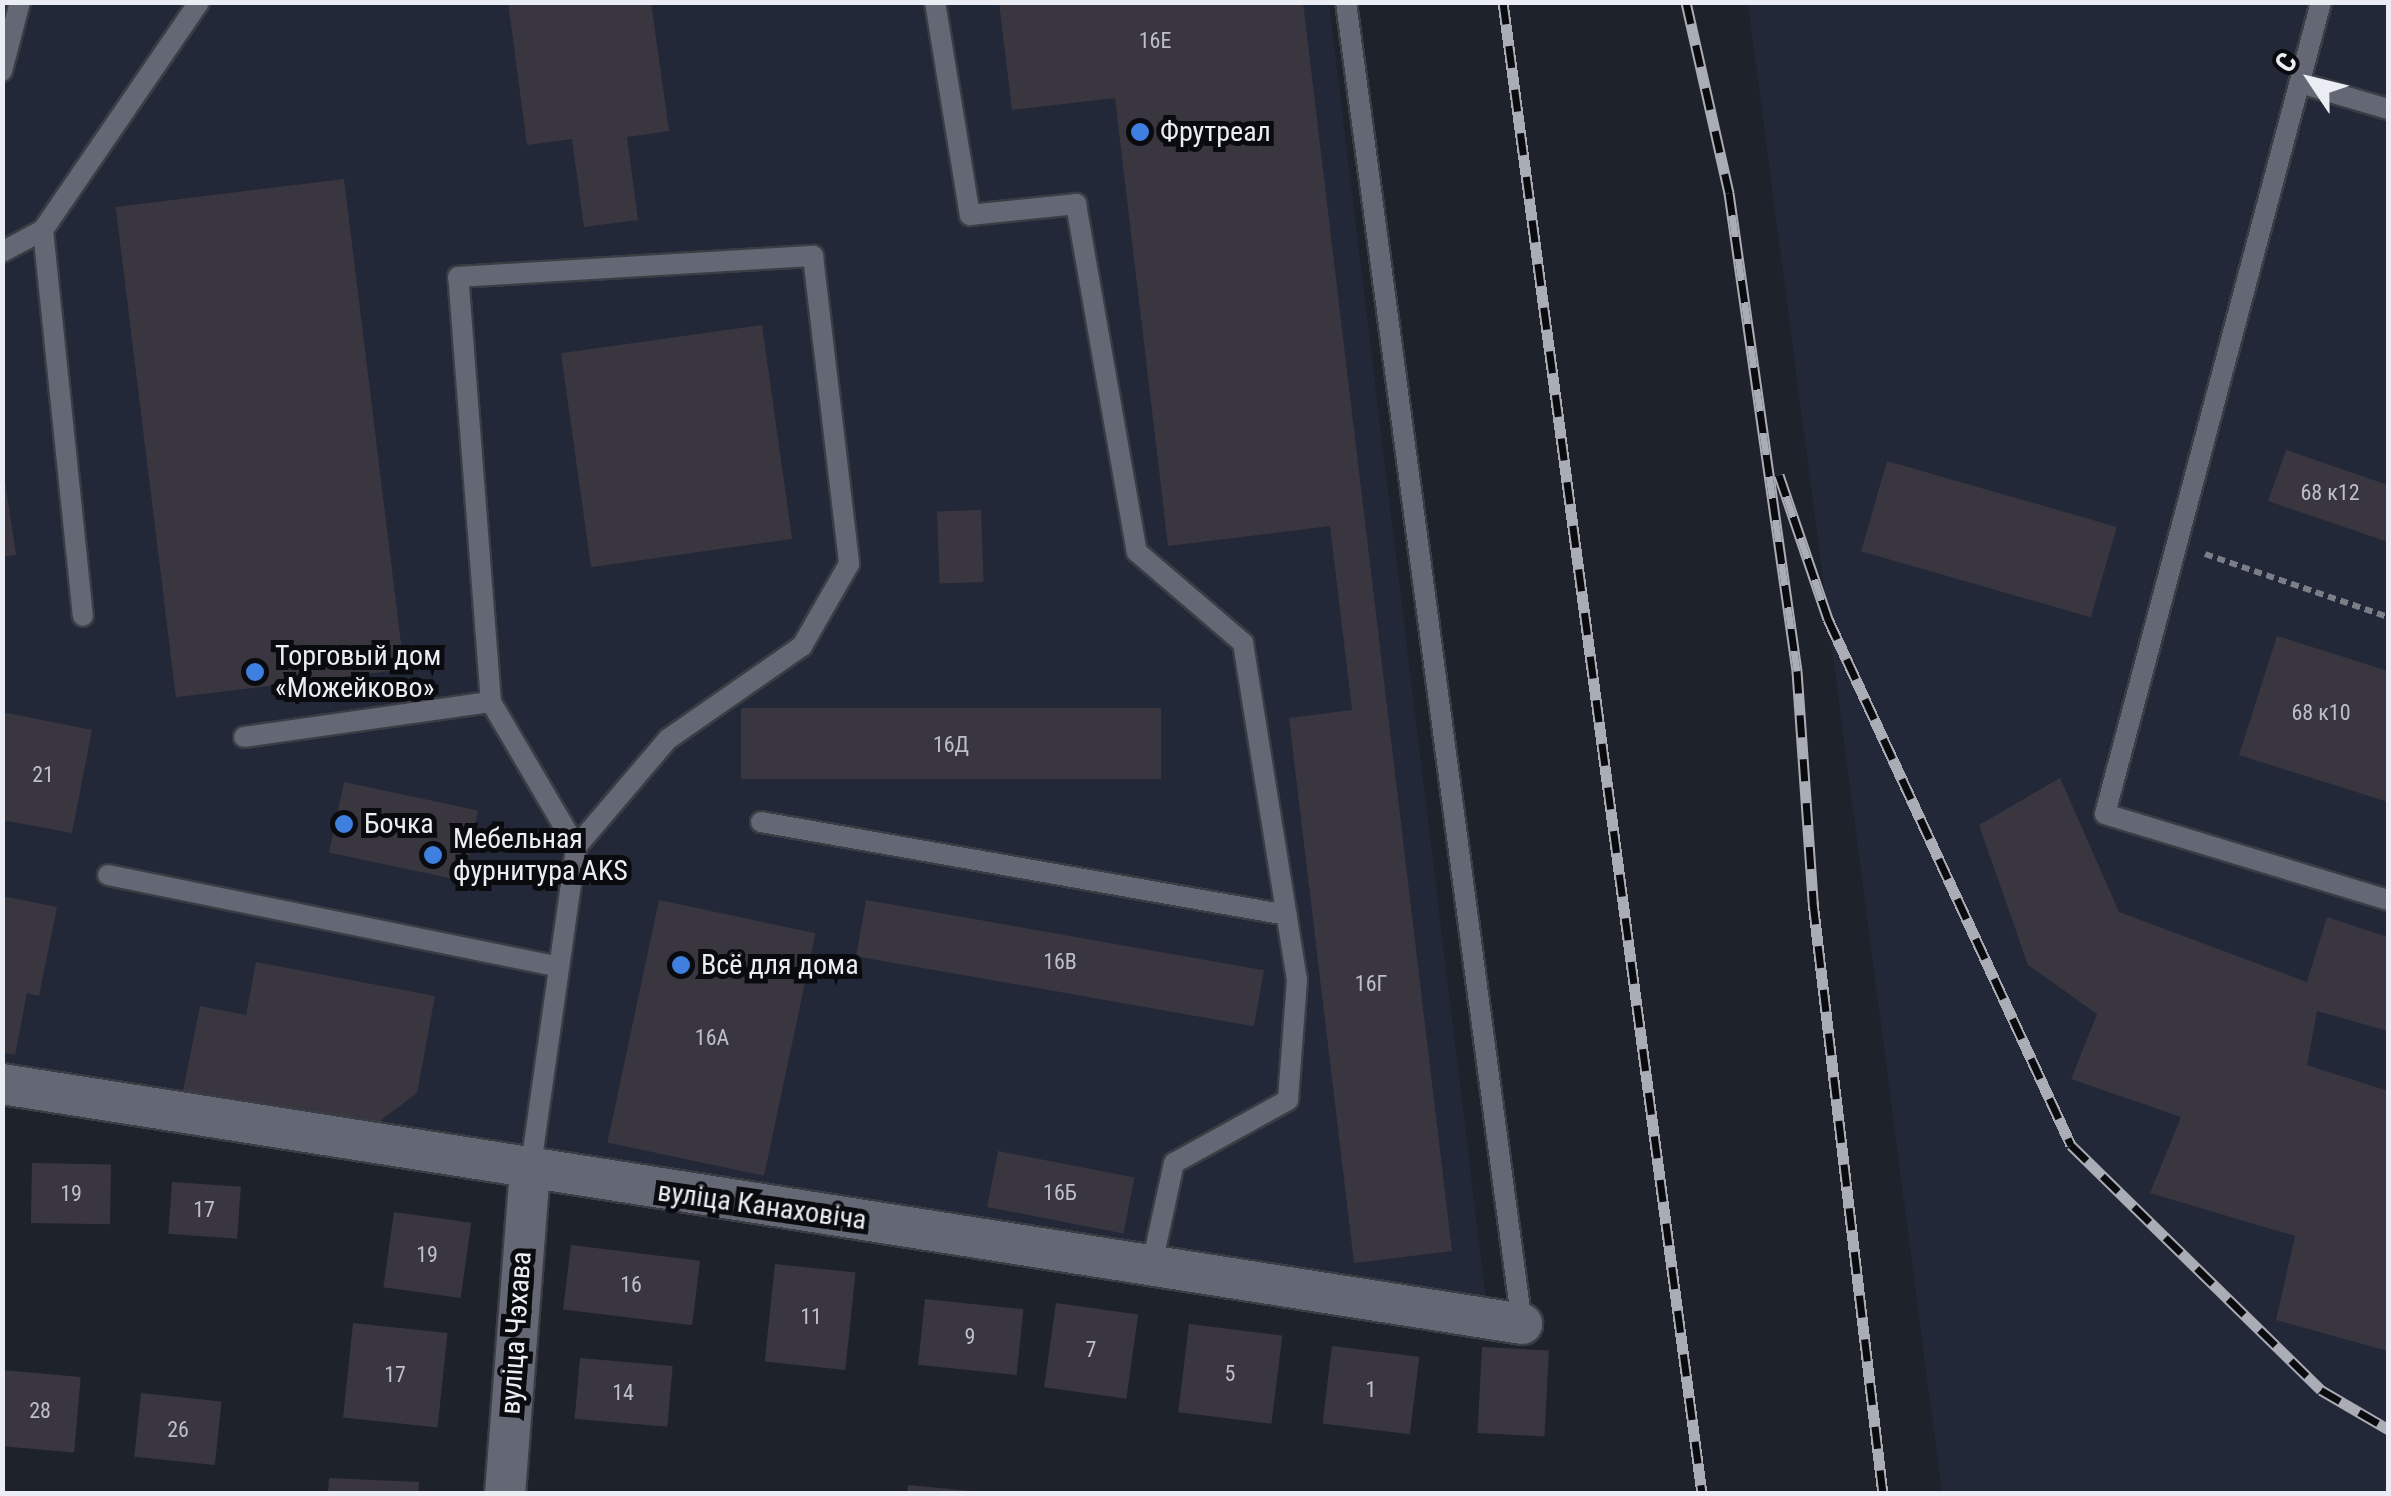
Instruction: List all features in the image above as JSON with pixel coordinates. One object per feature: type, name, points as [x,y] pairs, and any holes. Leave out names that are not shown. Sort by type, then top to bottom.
[{"type":"street","name":"вуліца Канаховіча","points":[[2,1084],[530,1172],[1152,1264],[1522,1324]]},
{"type":"street","name":"вуліца Чэхава","points":[[505,1494],[530,1172]]},
{"type":"lane","points":[[2,71],[20,2]]},
{"type":"lane","points":[[2,252],[43,230],[199,2]]},
{"type":"lane","points":[[935,2],[970,215],[1076,204],[1136,552],[1243,643],[1297,980],[1288,1100],[1174,1163],[1152,1264]]},
{"type":"lane","points":[[1346,2],[1522,1324]]},
{"type":"lane","points":[[2321,2],[2105,814],[2388,900]]},
{"type":"lane","points":[[2300,83],[2388,109]]},
{"type":"lane","points":[[43,230],[83,616]]},
{"type":"lane","points":[[530,1172],[576,847],[668,739],[802,646],[849,564],[813,256],[458,277],[491,702],[576,847]]},
{"type":"lane","points":[[244,737],[491,702]]},
{"type":"lane","points":[[761,822],[1287,915]]},
{"type":"lane","points":[[108,875],[559,967]]},
{"type":"path","points":[[2177,544],[2388,617]]},
{"type":"shaded area","points":[[2,3],[1329,3],[1489,1324],[3,1064]]},
{"type":"shaded area","points":[[1748,3],[2388,3],[2388,1493],[1942,1493]]},
{"type":"building","points":[[508,2],[651,2],[669,131],[627,137],[638,220],[584,227],[572,139],[527,145]]},
{"type":"building","points":[[999,2],[1303,2],[1452,1251],[1354,1263],[1289,718],[1352,710],[1330,526],[1168,546],[1115,98],[1012,110]]},
{"type":"building","points":[[344,179],[404,669],[176,697],[116,207]]},
{"type":"building","points":[[762,325],[792,539],[591,567],[561,353]]},
{"type":"building","points":[[2286,450],[2388,485],[2388,542],[2268,501]]},
{"type":"building","points":[[2,461],[16,555],[2,557]]},
{"type":"building","points":[[1887,461],[2117,527],[2091,617],[1861,551]]},
{"type":"building","points":[[981,510],[984,582],[940,583],[937,512]]},
{"type":"building","points":[[2277,636],[2388,671],[2388,802],[2239,755]]},
{"type":"building","points":[[741,708],[1161,708],[1161,779],[741,779]]},
{"type":"building","points":[[2,712],[92,730],[72,833],[2,820]]},
{"type":"building","points":[[2060,778],[2119,912],[2307,982],[2327,917],[2388,937],[2388,1031],[2317,1011],[2307,1065],[2388,1091],[2388,1351],[2276,1320],[2295,1236],[2150,1193],[2181,1117],[2071,1079],[2097,1014],[2028,965],[1979,825]]},
{"type":"building","points":[[344,782],[478,810],[463,881],[329,852]]},
{"type":"building","points":[[2,896],[57,907],[39,996],[27,993],[15,1055],[2,1052]]},
{"type":"building","points":[[659,900],[816,933],[764,1176],[607,1143]]},
{"type":"building","points":[[866,900],[1264,970],[1254,1026],[856,956]]},
{"type":"building","points":[[256,962],[435,996],[417,1093],[372,1127],[183,1091],[200,1006],[246,1015]]},
{"type":"building","points":[[998,1151],[1134,1178],[1124,1233],[987,1207]]},
{"type":"building","points":[[32,1163],[111,1164],[110,1224],[31,1223]]},
{"type":"building","points":[[172,1182],[241,1187],[237,1239],[168,1234]]},
{"type":"building","points":[[394,1212],[471,1223],[461,1298],[383,1287]]},
{"type":"building","points":[[571,1245],[700,1261],[692,1325],[563,1310]]},
{"type":"building","points":[[775,1264],[856,1272],[845,1370],[765,1361]]},
{"type":"building","points":[[925,1299],[1023,1309],[1017,1375],[918,1365]]},
{"type":"building","points":[[1056,1303],[1138,1315],[1126,1399],[1044,1387]]},
{"type":"building","points":[[353,1323],[447,1333],[438,1427],[343,1417]]},
{"type":"building","points":[[1189,1324],[1282,1335],[1271,1424],[1178,1412]]},
{"type":"building","points":[[1332,1346],[1419,1357],[1410,1434],[1322,1423]]},
{"type":"building","points":[[1482,1347],[1549,1351],[1544,1436],[1477,1433]]},
{"type":"building","points":[[580,1358],[673,1366],[667,1427],[575,1419]]},
{"type":"building","points":[[2,1370],[81,1377],[74,1453],[2,1446]]},
{"type":"building","points":[[141,1393],[222,1401],[215,1465],[134,1457]]},
{"type":"building","points":[[329,1478],[419,1482],[418,1494],[328,1494]]},
{"type":"building","points":[[908,1485],[970,1491],[907,1494]]},
{"type":"railway","points":[[1503,2],[1702,1494]]},
{"type":"railway","points":[[1686,2],[1729,193],[1797,671],[1813,902],[1883,1494]]},
{"type":"railway","points":[[1779,475],[1828,619],[2071,1145],[2321,1390],[2388,1429]]},
{"type":"place","name":"Фрутреал","points":[[1140,132]]},
{"type":"place","name":"Торговый дом «Можейково»","points":[[255,672]]},
{"type":"place","name":"Бочка","points":[[344,824]]},
{"type":"place","name":"Мебельная фурнитура AKS","points":[[433,855]]},
{"type":"place","name":"Всё для дома","points":[[681,965]]}]
